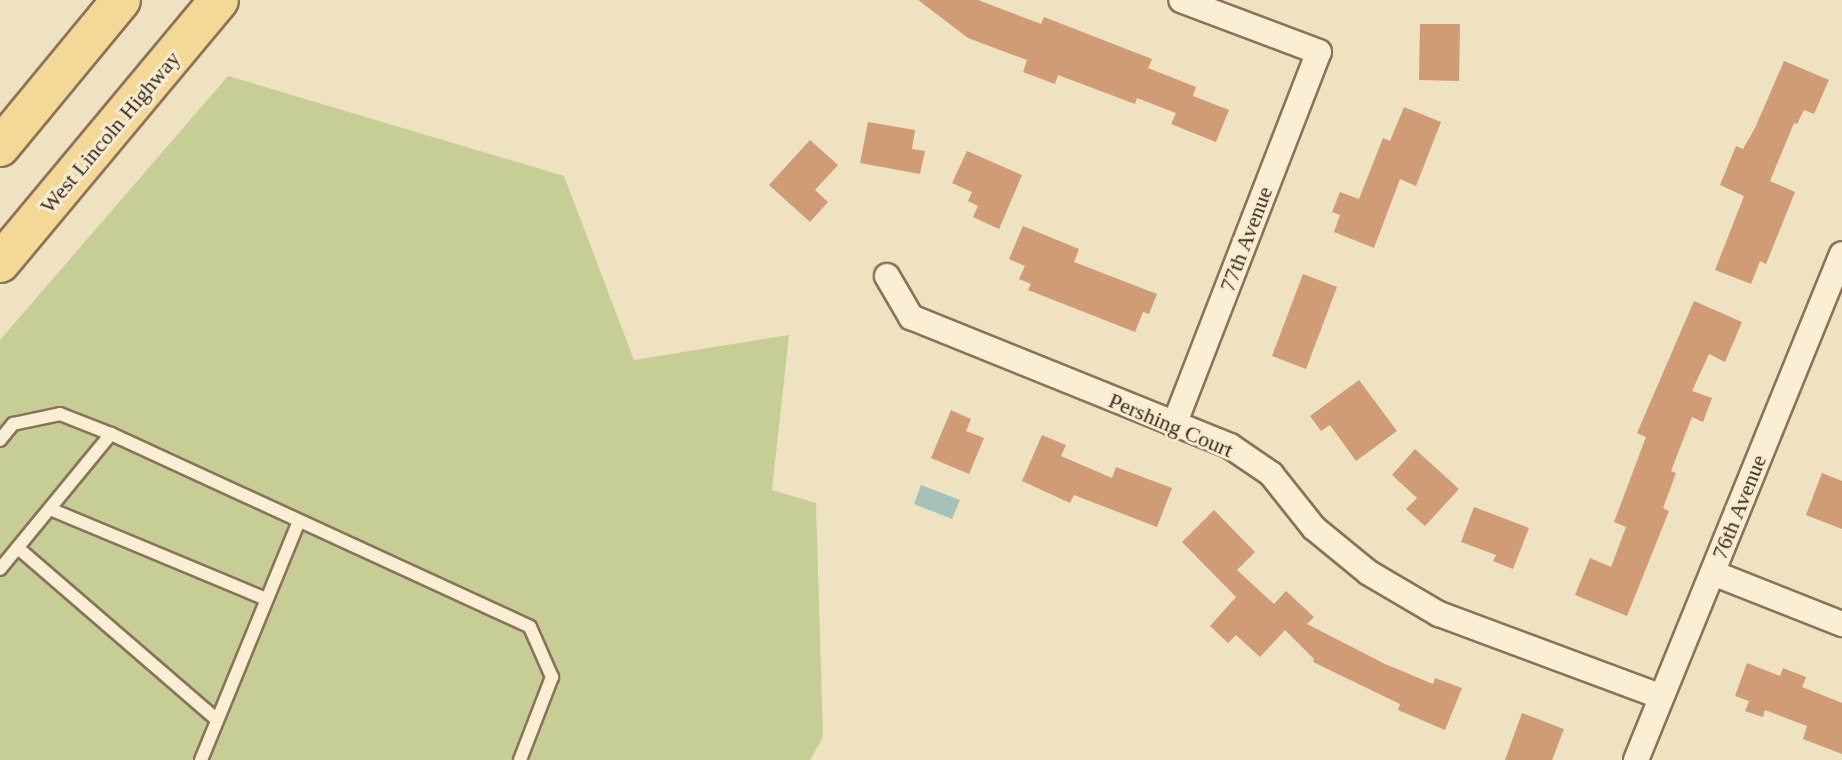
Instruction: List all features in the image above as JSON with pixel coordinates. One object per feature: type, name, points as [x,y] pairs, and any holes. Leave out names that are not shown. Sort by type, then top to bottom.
[{"type":"main road","points":[[0,147],[121,0]]},
{"type":"main road","name":"West Lincoln Highway","points":[[0,263],[219,0]]},
{"type":"street","name":"77th Avenue","points":[[1174,425],[1319,52],[1181,0]]},
{"type":"street","name":"76th Avenue","points":[[1636,760],[1842,256]]},
{"type":"street","name":"Pershing Court","points":[[887,276],[911,317],[1230,446],[1271,474],[1314,528],[1369,573],[1439,614],[1660,696]]},
{"type":"street","points":[[1713,573],[1842,624]]},
{"type":"lane","points":[[0,440],[13,424],[60,414],[111,434],[530,627],[552,677],[520,760]]},
{"type":"lane","points":[[0,569],[111,434]]},
{"type":"lane","points":[[50,509],[266,599]]},
{"type":"lane","points":[[201,760],[299,521]]},
{"type":"lane","points":[[18,548],[217,720]]},
{"type":"green space","points":[[228,76],[564,176],[634,360],[789,335],[772,490],[816,503],[823,737],[810,760],[0,760],[0,340]]},
{"type":"water","points":[[921,485],[960,500],[952,519],[914,504]]},
{"type":"building","points":[[918,0],[978,0],[1041,24],[1044,17],[1152,59],[1148,68],[1196,87],[1193,96],[1229,110],[1216,142],[1171,124],[1176,113],[1137,98],[1135,104],[1058,75],[1055,84],[1023,72],[1027,60],[968,38]]},
{"type":"building","points":[[1420,24],[1460,24],[1459,81],[1419,80]]},
{"type":"building","points":[[1784,61],[1829,80],[1814,114],[1804,110],[1797,124],[1794,123],[1770,181],[1795,192],[1766,264],[1760,261],[1751,284],[1715,270],[1744,196],[1720,185],[1736,146],[1743,149],[1755,128]]},
{"type":"building","points":[[1404,107],[1441,122],[1416,186],[1400,179],[1374,248],[1334,232],[1340,215],[1332,212],[1340,192],[1359,199],[1383,138],[1390,141]]},
{"type":"building","points":[[868,122],[915,130],[912,149],[925,151],[920,174],[860,163]]},
{"type":"building","points":[[810,140],[838,165],[815,190],[828,202],[810,222],[769,185]]},
{"type":"building","points":[[967,151],[1022,175],[999,229],[973,217],[978,206],[968,201],[972,192],[952,183]]},
{"type":"building","points":[[1023,226],[1079,249],[1074,262],[1157,294],[1149,314],[1143,312],[1135,332],[1028,290],[1031,284],[1019,279],[1025,266],[1009,259]]},
{"type":"building","points":[[1303,274],[1337,287],[1306,369],[1272,356]]},
{"type":"building","points":[[1694,301],[1742,322],[1725,362],[1709,354],[1692,391],[1712,398],[1703,422],[1692,417],[1671,471],[1676,473],[1663,508],[1669,511],[1627,616],[1575,595],[1590,558],[1611,567],[1626,527],[1614,522],[1646,437],[1637,433]]},
{"type":"building","points":[[1359,380],[1397,431],[1356,461],[1330,425],[1321,431],[1310,416]]},
{"type":"building","points":[[951,410],[971,419],[966,431],[984,438],[969,474],[931,458]]},
{"type":"building","points":[[1042,435],[1066,445],[1061,456],[1112,478],[1116,467],[1172,488],[1157,527],[1074,495],[1070,503],[1022,481]]},
{"type":"building","points":[[1415,449],[1459,489],[1425,526],[1406,509],[1417,498],[1392,475]]},
{"type":"building","points":[[1822,473],[1842,481],[1842,529],[1806,515]]},
{"type":"building","points":[[1474,507],[1529,528],[1513,569],[1493,561],[1496,555],[1461,542]]},
{"type":"building","points":[[1214,510],[1255,552],[1237,570],[1274,604],[1286,591],[1314,617],[1307,624],[1385,664],[1433,684],[1435,678],[1462,688],[1445,730],[1398,710],[1400,704],[1313,662],[1314,659],[1285,630],[1260,657],[1236,635],[1228,643],[1210,626],[1236,597],[1182,542]]},
{"type":"building","points":[[1747,663],[1780,676],[1783,668],[1806,677],[1802,687],[1842,703],[1842,754],[1803,739],[1807,726],[1765,710],[1763,717],[1745,711],[1749,701],[1735,696]]},
{"type":"building","points":[[1522,713],[1564,729],[1552,760],[1505,760]]}]
